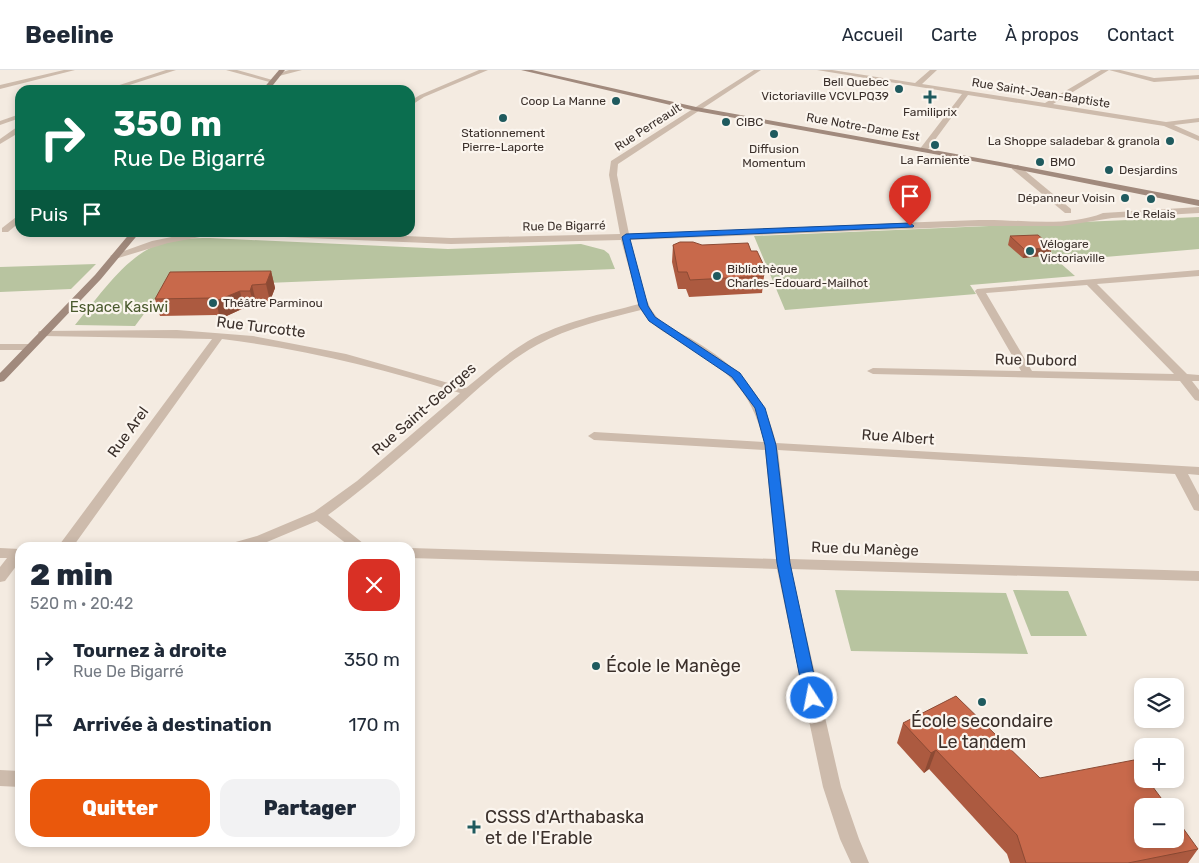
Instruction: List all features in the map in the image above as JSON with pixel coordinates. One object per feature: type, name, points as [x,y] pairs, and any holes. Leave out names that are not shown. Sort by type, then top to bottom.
[{"type":"street","points":[[0,87],[72,70]]},
{"type":"street","points":[[124,85],[173,70]]},
{"type":"street","points":[[230,70],[273,82]]},
{"type":"street","points":[[270,85],[281,72],[299,70]]},
{"type":"street","points":[[415,101],[485,70]]},
{"type":"street","name":"Rue Notre-Dame Est","points":[[524,70],[696,109],[1015,167],[1199,203]]},
{"type":"street","name":"Rue Perreault","points":[[626,237],[613,175],[614,164],[758,70]]},
{"type":"street","name":"Rue Saint-Jean-Baptiste","points":[[820,70],[1166,124],[1199,120]]},
{"type":"street","points":[[917,85],[934,70]]},
{"type":"street","points":[[1047,105],[1106,70]]},
{"type":"street","points":[[1112,70],[1154,80],[1199,77]]},
{"type":"street","points":[[923,150],[966,93]]},
{"type":"street","points":[[0,123],[15,118]]},
{"type":"street","points":[[0,123],[15,123]]},
{"type":"street","points":[[1166,124],[1199,139]]},
{"type":"street","points":[[0,142],[15,132]]},
{"type":"street","points":[[1015,167],[1068,211]]},
{"type":"street","name":"Rue De Bigarré","points":[[391,237],[451,241],[626,237],[1097,220],[1110,216],[1199,210]]},
{"type":"street","points":[[2,230],[15,221]]},
{"type":"street","points":[[2,230],[15,230]]},
{"type":"street","points":[[0,378],[98,277],[132,237]]},
{"type":"street","points":[[115,256],[154,242],[178,237]]},
{"type":"street","points":[[626,237],[646,312],[656,323],[736,375],[760,408],[771,445],[783,563],[824,752],[852,848],[860,863]]},
{"type":"street","points":[[1029,375],[980,291],[1199,273]]},
{"type":"street","points":[[1088,281],[1184,378],[1199,398]]},
{"type":"street","name":"Rue Saint-Georges","points":[[251,542],[319,515],[362,484],[468,392],[518,352],[551,333],[588,320],[644,306]]},
{"type":"street","name":"Rue Turcotte","points":[[43,333],[219,336],[315,349],[383,365],[468,392]]},
{"type":"street","name":"Rue Arel","points":[[68,542],[219,336]]},
{"type":"street","points":[[0,347],[30,347]]},
{"type":"street","name":"Rue Dubord","points":[[873,371],[1199,378]]},
{"type":"street","name":"Rue Albert","points":[[594,436],[1199,471]]},
{"type":"street","points":[[1179,470],[1199,507]]},
{"type":"street","points":[[319,515],[353,542]]},
{"type":"street","points":[[0,553],[15,554]]},
{"type":"street","name":"Rue du Manège","points":[[415,553],[1199,576]]},
{"type":"street","points":[[0,577],[15,559]]},
{"type":"street","points":[[0,778],[15,779]]},
{"type":"green space","points":[[1199,217],[1199,249],[1058,261],[1075,276],[970,285],[976,294],[785,310],[754,236]]},
{"type":"green space","name":"Espace Kasiwi","points":[[210,238],[448,249],[581,244],[604,250],[609,254],[615,269],[164,287],[135,326],[75,325],[119,272],[139,255],[150,248],[171,241]]},
{"type":"green space","points":[[96,264],[71,289],[0,292],[0,267]]},
{"type":"green space","points":[[835,590],[1006,593],[1028,654],[851,651]]},
{"type":"green space","points":[[1013,590],[1068,591],[1087,636],[1031,636]]},
{"type":"building","points":[[1038,235],[1052,247],[1025,250],[1010,236]]},
{"type":"building","points":[[680,242],[693,242],[702,245],[748,243],[751,251],[757,251],[765,268],[759,268],[764,276],[690,280],[687,272],[678,272],[673,245]]},
{"type":"building","points":[[271,271],[266,284],[252,285],[250,291],[240,291],[216,301],[212,298],[155,299],[170,272]]},
{"type":"building","name":"École secondaire Le tandem","points":[[956,696],[1040,778],[1134,760],[1134,788],[1154,788],[1161,798],[1134,798],[1134,848],[1184,848],[1184,830],[1198,849],[1128,863],[1026,863],[1017,835],[936,750],[931,753],[903,723]]},
{"type":"place","name":"Bell Quebec Victoriaville VCVLPQ39","points":[[899,89]]},
{"type":"place","name":"Familiprix","points":[[930,97]]},
{"type":"place","name":"Coop La Manne","points":[[616,101]]},
{"type":"place","name":"Stationnement Pierre-Laporte","points":[[503,118]]},
{"type":"place","name":"CIBC","points":[[726,122]]},
{"type":"place","name":"Diffusion Momentum","points":[[774,134]]},
{"type":"place","name":"La Shoppe saladebar & granola","points":[[1170,141]]},
{"type":"place","name":"La Farniente","points":[[935,145]]},
{"type":"place","name":"BMO","points":[[1040,162]]},
{"type":"place","name":"Desjardins","points":[[1109,170]]},
{"type":"place","name":"Dépanneur Voisin","points":[[1125,198]]},
{"type":"place","name":"Le Relais","points":[[1151,199]]},
{"type":"place","name":"Vélogare Victoriaville","points":[[1030,251]]},
{"type":"place","name":"Bibliothèque Charles-Edouard-Mailhot","points":[[717,276]]},
{"type":"place","name":"Théâtre Parminou","points":[[213,303]]},
{"type":"place","name":"École le Manège","points":[[596,666]]},
{"type":"place","name":"École secondaire Le tandem","points":[[982,702]]},
{"type":"place","name":"CSSS d'Arthabaska et de l'Erable","points":[[474,827]]},
{"type":"route","points":[[812,698],[783,563],[771,445],[760,408],[736,375],[656,323],[646,312],[626,237],[910,226]]}]
